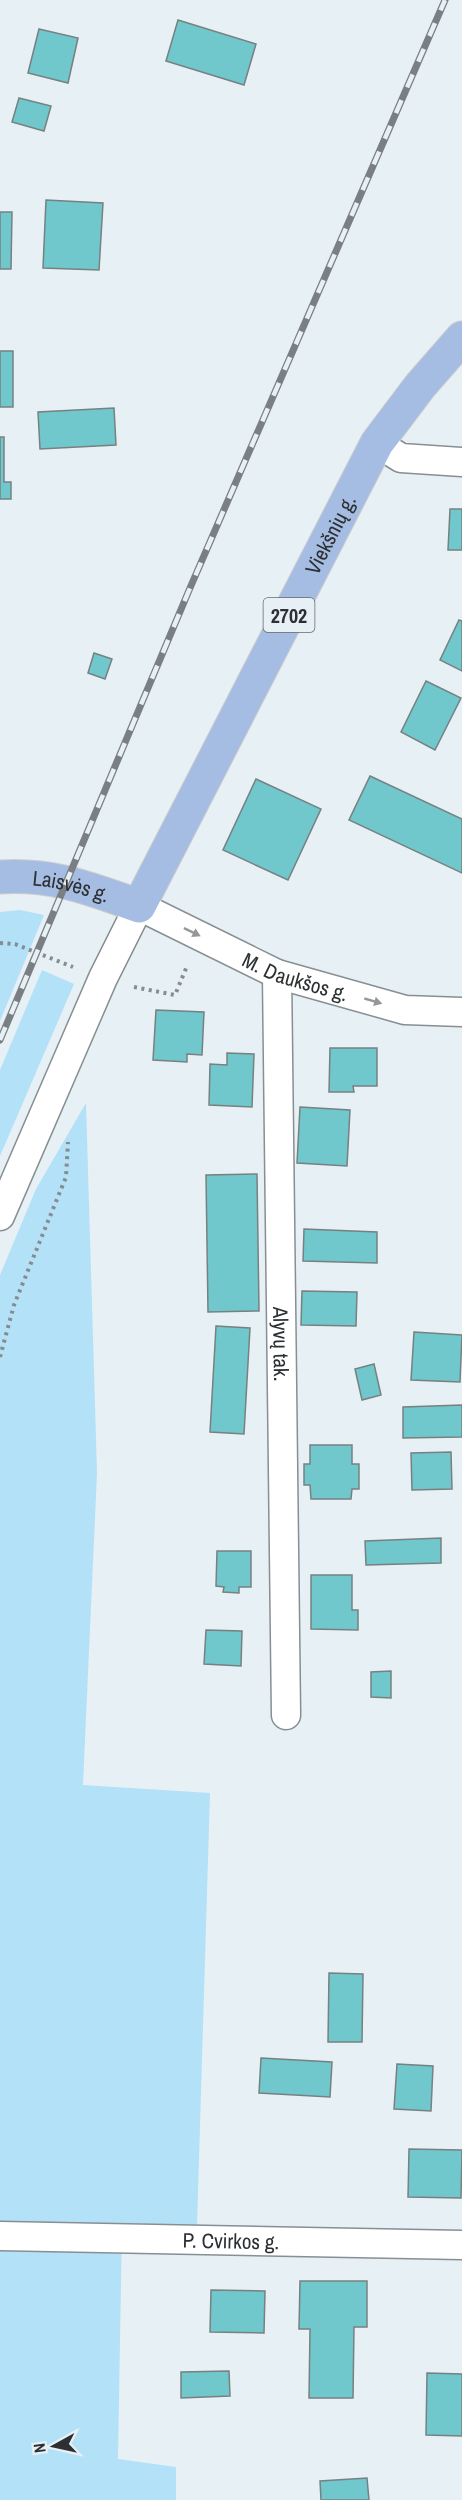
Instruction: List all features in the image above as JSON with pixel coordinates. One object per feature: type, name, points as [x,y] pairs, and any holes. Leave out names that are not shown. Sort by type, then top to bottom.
[{"type":"main road","name":"Viekšnių g.","points":[[139,906],[377,443],[420,386],[462,338]]},
{"type":"main road","name":"Laisvės g.","points":[[0,877],[26,876],[68,881],[139,906]]},
{"type":"street","points":[[377,443],[401,458],[462,462]]},
{"type":"street","points":[[0,1216],[103,978],[139,906]]},
{"type":"street","name":"M. Daukšos g.","points":[[139,906],[277,974],[405,1010],[462,1012]]},
{"type":"street","name":"Alyvų tak.","points":[[277,974],[286,1715]]},
{"type":"street","name":"P. Cvirkos g.","points":[[0,2236],[462,2245]]},
{"type":"path","points":[[0,943],[15,944],[124,985],[175,995],[199,936]]},
{"type":"path","points":[[0,1357],[14,1305],[66,1177],[69,1141]]},
{"type":"shaded area","points":[[20,910],[44,915],[0,1021],[0,912]]},
{"type":"shaded area","points":[[42,970],[74,984],[0,1156],[0,1070]]},
{"type":"shaded area","points":[[86,1103],[97,1473],[83,1785],[210,1793],[197,2226],[122,2223],[118,2459],[176,2467],[176,2500],[0,2500],[0,1275],[36,1189]]},
{"type":"building","points":[[178,20],[256,44],[244,85],[166,61]]},
{"type":"building","points":[[39,29],[78,38],[68,83],[28,73]]},
{"type":"building","points":[[19,98],[51,106],[44,131],[12,122]]},
{"type":"building","points":[[46,200],[103,203],[99,270],[43,268]]},
{"type":"building","points":[[0,212],[12,212],[11,269],[0,269]]},
{"type":"building","points":[[0,351],[13,351],[13,407],[0,407]]},
{"type":"building","points":[[114,408],[116,445],[40,449],[38,412]]},
{"type":"building","points":[[0,437],[4,437],[4,482],[11,482],[11,499],[0,499]]},
{"type":"building","points":[[450,509],[462,509],[462,550],[448,550]]},
{"type":"building","points":[[459,620],[462,621],[462,671],[440,660]]},
{"type":"building","points":[[94,653],[112,659],[105,679],[88,673]]},
{"type":"building","points":[[426,681],[461,698],[435,750],[401,732]]},
{"type":"building","points":[[370,776],[462,819],[462,873],[349,820]]},
{"type":"building","points":[[256,779],[321,809],[288,880],[223,850]]},
{"type":"building","points":[[156,1010],[204,1012],[202,1055],[187,1054],[187,1062],[153,1060]]},
{"type":"building","points":[[330,1048],[377,1048],[377,1086],[353,1086],[354,1092],[329,1092]]},
{"type":"building","points":[[227,1053],[254,1054],[252,1107],[209,1105],[210,1064],[227,1065]]},
{"type":"building","points":[[300,1107],[350,1110],[347,1166],[297,1163]]},
{"type":"building","points":[[257,1174],[259,1311],[208,1312],[206,1175]]},
{"type":"building","points":[[304,1229],[377,1232],[377,1263],[303,1261]]},
{"type":"building","points":[[302,1291],[357,1292],[356,1326],[301,1325]]},
{"type":"building","points":[[216,1326],[250,1328],[244,1434],[210,1432]]},
{"type":"building","points":[[414,1332],[462,1335],[460,1382],[411,1380]]},
{"type":"building","points":[[374,1364],[381,1395],[362,1400],[355,1369]]},
{"type":"building","points":[[462,1405],[462,1437],[403,1438],[403,1407]]},
{"type":"building","points":[[310,1445],[352,1445],[352,1464],[359,1464],[359,1489],[352,1489],[351,1499],[311,1499],[310,1485],[304,1485],[304,1464],[310,1464]]},
{"type":"building","points":[[451,1452],[452,1489],[412,1490],[411,1453]]},
{"type":"building","points":[[441,1538],[441,1563],[366,1565],[365,1541]]},
{"type":"building","points":[[217,1551],[251,1551],[251,1587],[239,1587],[239,1593],[223,1592],[224,1587],[216,1586]]},
{"type":"building","points":[[311,1575],[352,1575],[352,1610],[358,1610],[358,1630],[311,1629]]},
{"type":"building","points":[[206,1630],[242,1631],[241,1666],[204,1664]]},
{"type":"building","points":[[391,1671],[391,1698],[371,1697],[371,1672]]},
{"type":"building","points":[[329,1973],[363,1974],[362,2042],[328,2042]]},
{"type":"building","points":[[261,2058],[332,2062],[330,2097],[259,2093]]},
{"type":"building","points":[[397,2064],[433,2066],[431,2111],[394,2109]]},
{"type":"building","points":[[409,2149],[462,2150],[461,2198],[408,2197]]},
{"type":"building","points":[[300,2281],[367,2281],[367,2327],[354,2327],[353,2398],[309,2398],[310,2329],[299,2329]]},
{"type":"building","points":[[211,2290],[265,2291],[264,2333],[210,2332]]},
{"type":"building","points":[[229,2371],[230,2396],[181,2398],[181,2372]]},
{"type":"building","points":[[427,2373],[462,2374],[462,2436],[426,2435]]},
{"type":"building","points":[[367,2478],[369,2500],[321,2500],[320,2481]]},
{"type":"railway","points":[[0,1040],[190,588],[445,0]]}]
